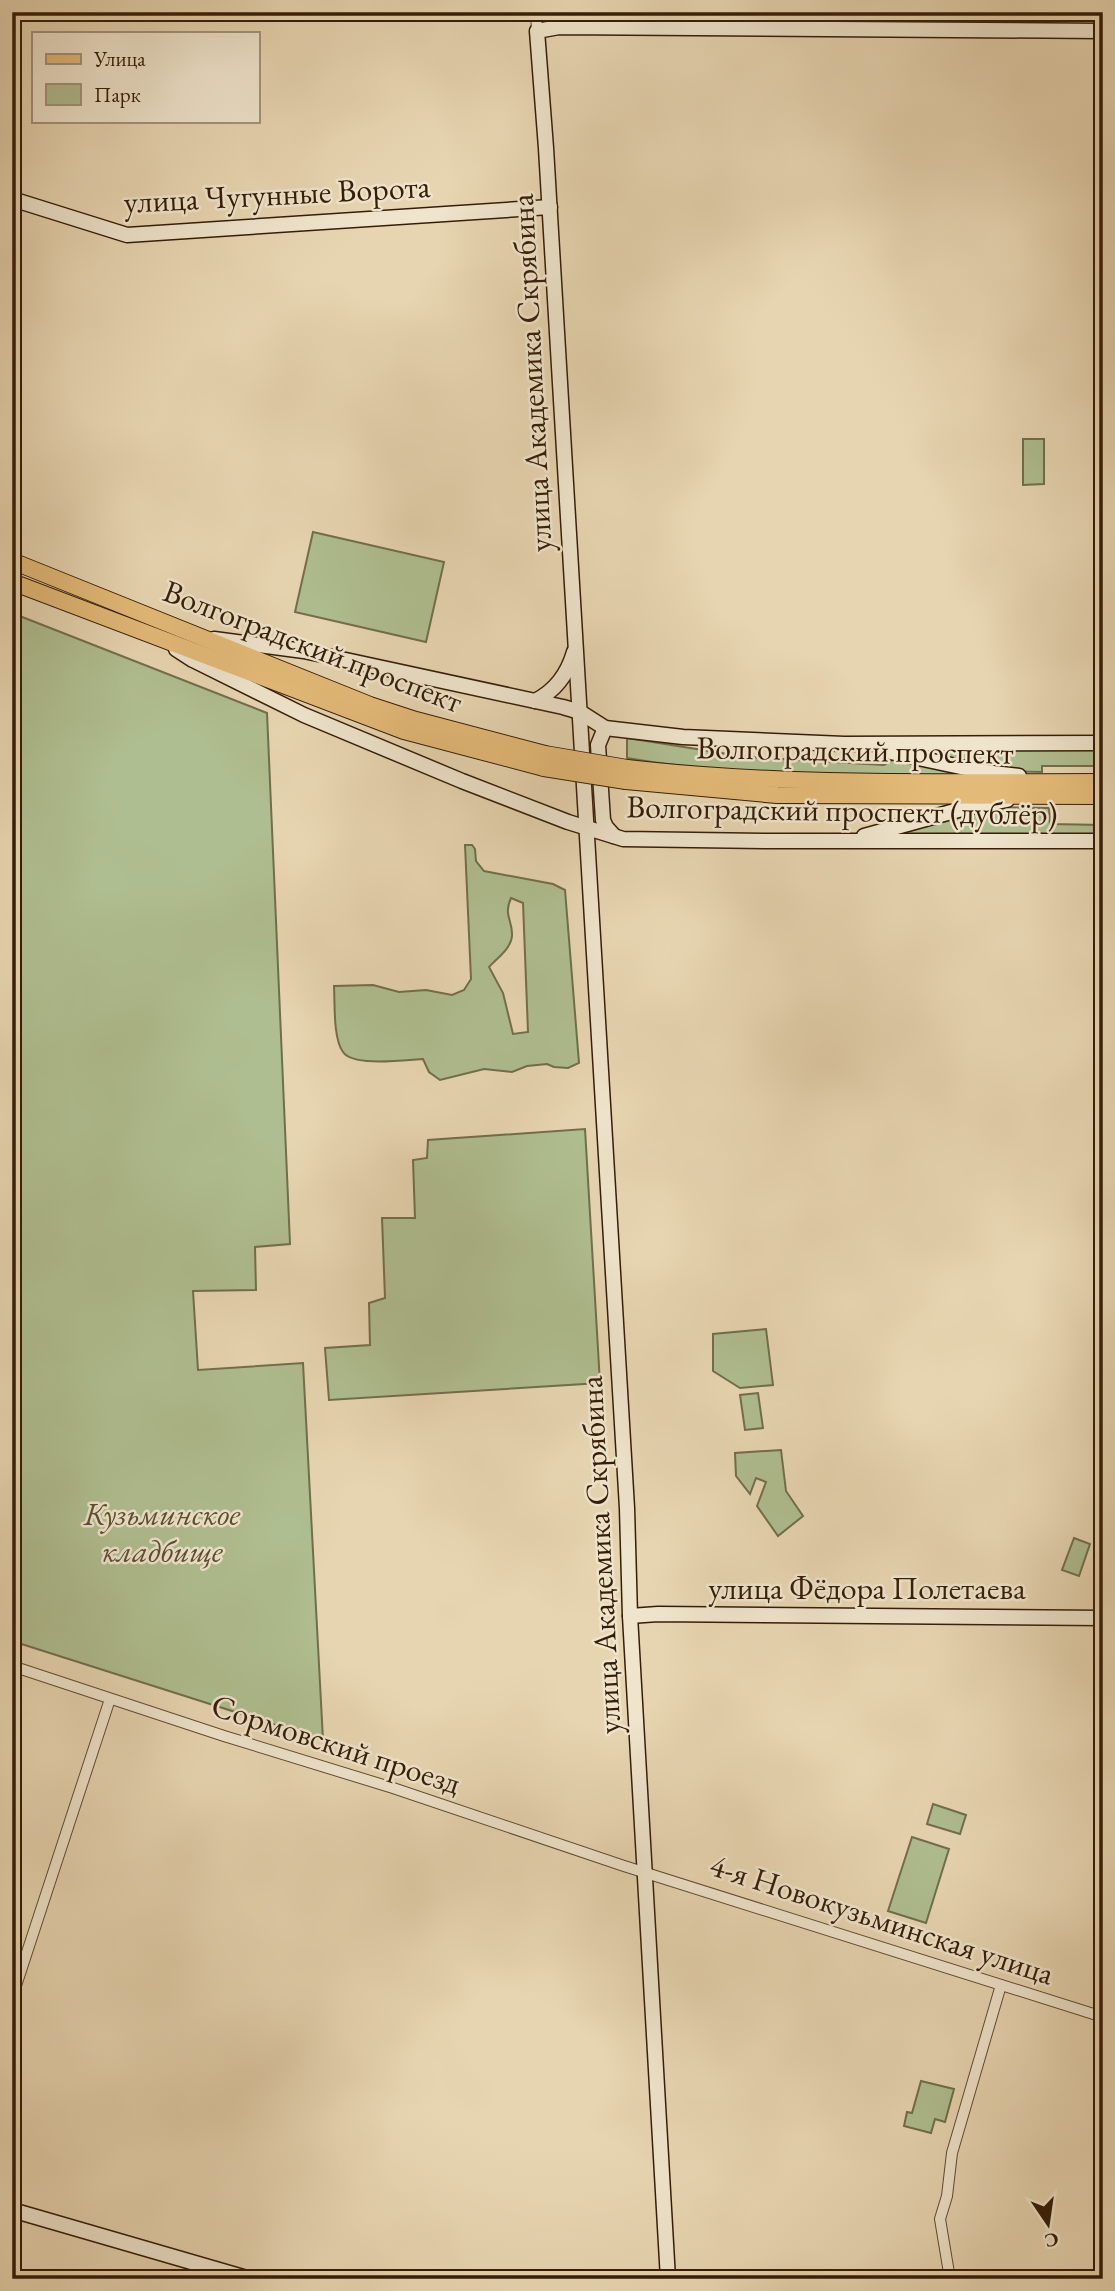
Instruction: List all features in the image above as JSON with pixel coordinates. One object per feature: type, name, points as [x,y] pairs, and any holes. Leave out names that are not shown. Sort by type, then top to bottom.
[{"type":"main road","points":[[537,31],[559,27],[1103,30]]},
{"type":"main road","name":"улица Академика Скрябина","points":[[537,31],[550,207],[575,647],[580,712],[591,741],[594,804],[585,829],[626,1495],[630,1616],[668,2279]]},
{"type":"main road","name":"улица Чугунные Ворота","points":[[12,199],[127,235],[550,207]]},
{"type":"main road","name":"Волгоградский проспект","points":[[12,561],[370,705],[545,761]]},
{"type":"main road","name":"Волгоградский проспект","points":[[12,582],[404,731],[545,761],[778,795],[1103,796]]},
{"type":"main road","name":"Волгоградский проспект (дублёр)","points":[[161,638],[193,660],[304,715],[585,829],[623,839],[1103,841]]},
{"type":"main road","name":"Волгоградский проспект (дублёр)","points":[[208,638],[304,651],[535,701],[580,712],[605,728],[683,737],[844,744],[1103,743]]},
{"type":"main road","points":[[535,701],[550,691],[562,678],[571,662],[575,647]]},
{"type":"main road","points":[[605,728],[598,745],[603,820],[614,836]]},
{"type":"main road","points":[[844,744],[985,772],[1076,782]]},
{"type":"main road","name":"Волгоградский проспект","points":[[627,775],[687,775],[791,781],[1103,782]]},
{"type":"main road","points":[[845,841],[982,805],[1046,796]]},
{"type":"main road","name":"улица Фёдора Полетаева","points":[[630,1616],[658,1614],[1103,1618]]},
{"type":"main road","points":[[12,2210],[250,2279]]},
{"type":"street","points":[[536,12],[537,31]]},
{"type":"street","name":"Сормовский проезд","points":[[12,1666],[645,1871]]},
{"type":"street","points":[[12,1998],[110,1699]]},
{"type":"street","name":"4-я Новокузьминская улица","points":[[645,1871],[1103,2017]]},
{"type":"street","points":[[950,2279],[940,2219],[947,2196],[952,2153],[1001,1985]]},
{"type":"green space","points":[[238,12],[514,12],[501,19],[256,19]]},
{"type":"green space","points":[[1023,439],[1044,439],[1044,484],[1023,485]]},
{"type":"green space","points":[[313,532],[444,562],[426,642],[295,612]]},
{"type":"green space","name":"Кузьминское кладбище","points":[[12,613],[267,713],[290,1244],[255,1247],[256,1290],[193,1291],[198,1370],[303,1363],[323,1740],[12,1641]]},
{"type":"green space","points":[[627,738],[747,757],[884,765],[896,758],[976,775],[801,774],[670,765],[627,758]]},
{"type":"green space","points":[[895,747],[1103,748],[1103,766],[1042,766],[1042,772],[997,771]]},
{"type":"green space","points":[[988,807],[1049,808],[1050,824],[1103,825],[1103,837],[898,837],[895,831]]},
{"type":"green space","points":[[465,845],[472,845],[475,849],[476,861],[484,871],[553,884],[565,890],[579,1063],[568,1068],[547,1064],[527,1066],[512,1072],[484,1069],[440,1080],[429,1072],[423,1059],[368,1061],[357,1060],[343,1052],[336,1030],[334,986],[373,985],[399,992],[426,990],[452,995],[464,990],[471,979]],"holes":[[[511,898],[523,903],[528,1032],[513,1034],[503,993],[489,967],[511,941],[508,914]]]},
{"type":"green space","points":[[585,1129],[600,1383],[329,1400],[325,1348],[370,1345],[369,1303],[385,1298],[382,1218],[415,1218],[413,1160],[427,1158],[428,1140]]},
{"type":"green space","points":[[766,1329],[773,1385],[740,1388],[713,1371],[713,1334]]},
{"type":"green space","points":[[758,1393],[763,1428],[745,1430],[740,1395]]},
{"type":"green space","points":[[781,1450],[786,1491],[803,1516],[778,1536],[757,1506],[766,1482],[756,1478],[750,1494],[736,1476],[735,1453]]},
{"type":"green space","points":[[1074,1538],[1090,1544],[1079,1576],[1062,1570]]},
{"type":"green space","points":[[933,1804],[966,1815],[960,1834],[927,1824]]},
{"type":"green space","points":[[912,1837],[949,1849],[926,1923],[888,1911]]},
{"type":"green space","points":[[921,2081],[954,2089],[945,2122],[935,2119],[931,2133],[904,2126],[907,2112],[912,2113]]}]
